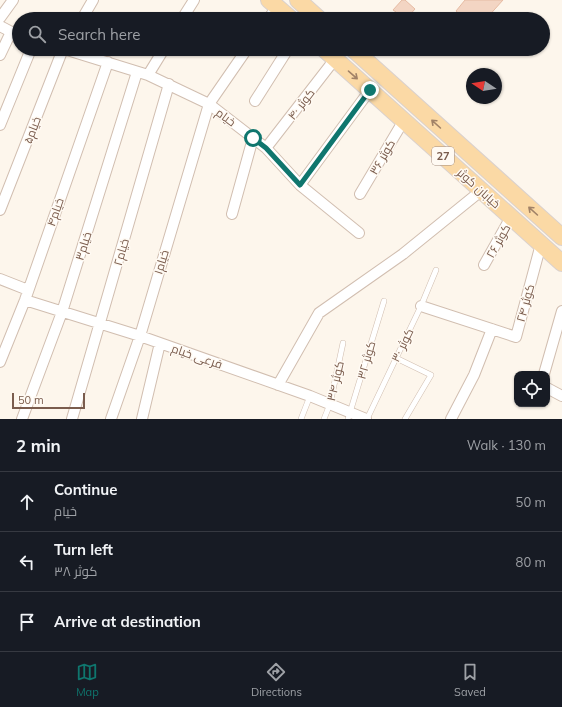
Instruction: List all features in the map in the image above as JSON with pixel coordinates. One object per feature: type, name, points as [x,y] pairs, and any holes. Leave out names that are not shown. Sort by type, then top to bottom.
[{"type":"main road","points":[[298,0],[311,12]]},
{"type":"main road","name":"خیابان کوثر","points":[[332,56],[562,264]]},
{"type":"main road","name":"خیابان کوثر","points":[[361,56],[562,237]]},
{"type":"main road","points":[[482,190],[496,178]]},
{"type":"street","points":[[0,18],[13,0]]},
{"type":"street","points":[[86,12],[93,0]]},
{"type":"street","points":[[186,12],[194,0]]},
{"type":"street","points":[[0,26],[12,32]]},
{"type":"street","points":[[0,55],[12,38]]},
{"type":"street","points":[[0,125],[28,56]]},
{"type":"street","name":"خیام۵","points":[[0,210],[61,56]]},
{"type":"street","name":"خیام","points":[[88,56],[148,75],[208,104],[266,148],[300,185],[359,234]]},
{"type":"street","points":[[148,75],[160,56]]},
{"type":"street","name":"خیام۱","points":[[111,419],[140,336],[208,104],[242,56]]},
{"type":"street","points":[[255,101],[284,56]]},
{"type":"street","name":"کوثر ۴۰","points":[[266,148],[329,56]]},
{"type":"street","name":"خیام۴","points":[[0,362],[27,295],[108,62]]},
{"type":"street","name":"خیام۳","points":[[22,419],[62,312],[138,72]]},
{"type":"street","name":"خیام۲","points":[[72,419],[169,84]]},
{"type":"street","points":[[300,185],[370,90]]},
{"type":"street","name":"کوثر ۳۶","points":[[360,194],[404,120]]},
{"type":"street","points":[[232,214],[253,138]]},
{"type":"street","points":[[278,385],[320,313],[403,254],[482,190]]},
{"type":"street","name":"کوثر ۲۶","points":[[484,265],[511,217]]},
{"type":"street","name":"کوثر ۲۴","points":[[421,306],[516,337],[541,244]]},
{"type":"street","name":"فرعی خیام","points":[[0,278],[27,295],[62,312],[160,343],[310,396],[330,404],[349,416],[367,419]]},
{"type":"street","points":[[545,371],[562,311]]},
{"type":"street","points":[[451,419],[474,375],[492,329]]},
{"type":"street","points":[[142,419],[160,343]]},
{"type":"street","points":[[550,390],[562,396]]},
{"type":"lane","name":"کوثر ۳۰","points":[[367,419],[421,306],[436,270]]},
{"type":"lane","name":"کوثر ۳۲","points":[[349,416],[384,301]]},
{"type":"lane","name":"کوثر ۳۴","points":[[324,419],[330,404],[344,343]]},
{"type":"lane","points":[[396,358],[431,375],[405,419]]},
{"type":"lane","points":[[301,419],[310,396]]},
{"type":"building","points":[[402,0],[405,0],[415,9],[412,12],[396,12],[393,10]]},
{"type":"building","points":[[465,0],[503,0],[492,12],[456,11]]},
{"type":"route","points":[[253,138],[266,148],[300,185],[370,90]]}]
